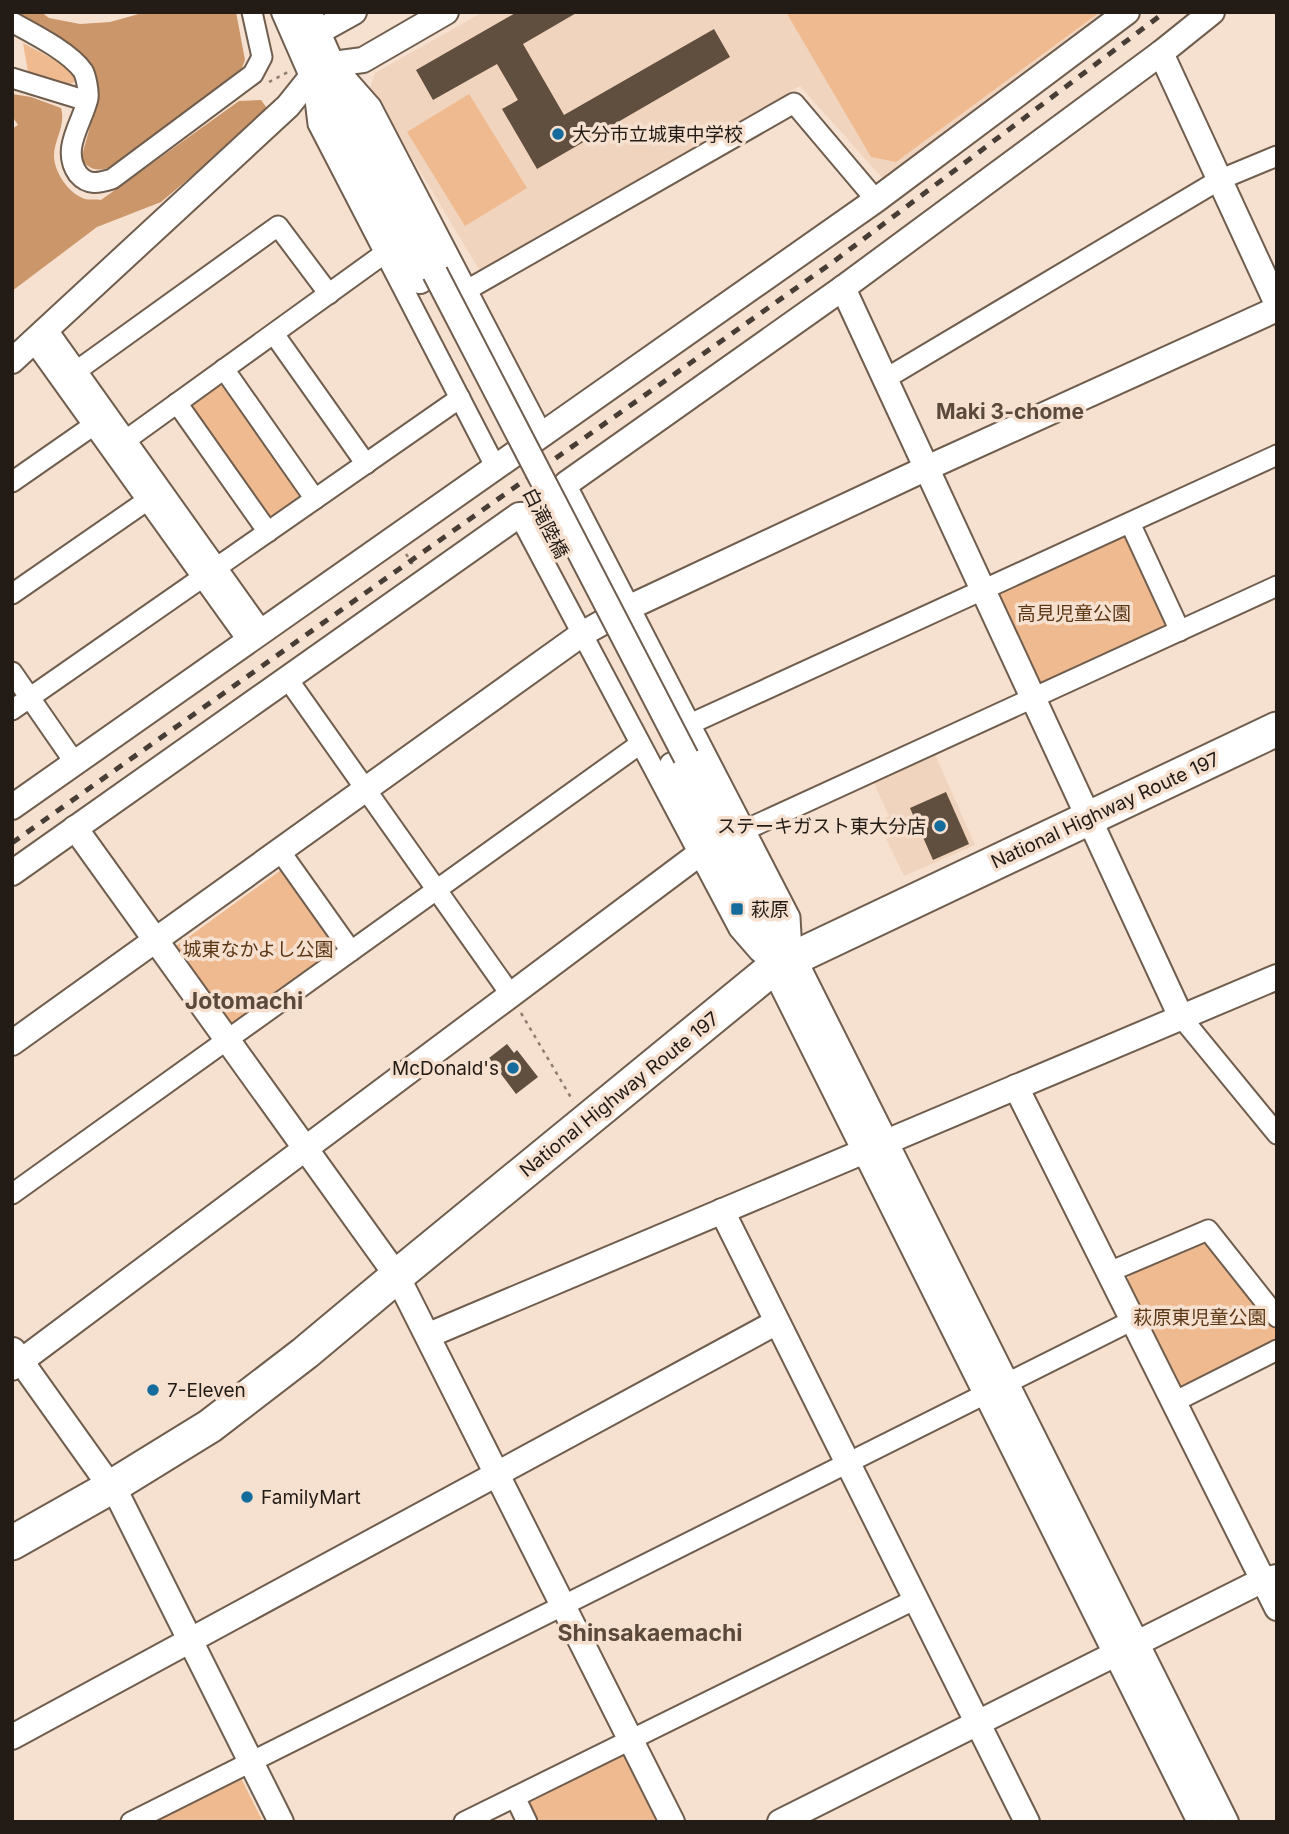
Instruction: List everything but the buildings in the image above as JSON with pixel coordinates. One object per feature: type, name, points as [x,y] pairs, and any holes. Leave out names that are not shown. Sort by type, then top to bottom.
[{"type":"highway","name":"National Highway Route 197","points":[[12,1543],[115,1494],[223,1435],[585,1123],[787,972],[1092,825],[1277,729]]},
{"type":"highway","name":"National Highway Route 197","points":[[1092,825],[1277,748]]},
{"type":"highway","name":"National Highway Route 197","points":[[401,1284],[640,1096],[787,972]]},
{"type":"highway","name":"National Highway Route 197","points":[[12,1558],[115,1494]]},
{"type":"street","points":[[12,22],[56,47],[84,72],[89,96],[77,124],[71,155],[74,168],[82,179],[94,184],[112,179],[253,74],[262,57],[252,12]]},
{"type":"street","points":[[284,12],[312,76],[427,277]]},
{"type":"street","points":[[313,22],[354,12]]},
{"type":"street","points":[[12,361],[288,106],[312,76],[333,64],[363,60],[446,12]]},
{"type":"street","points":[[12,807],[876,200],[1127,12]]},
{"type":"street","points":[[12,873],[519,515],[534,515],[562,498],[566,484],[843,288],[1161,53],[1212,12]]},
{"type":"street","points":[[313,22],[312,76],[318,124],[495,466]]},
{"type":"street","points":[[313,22],[427,277]]},
{"type":"street","points":[[12,1043],[582,634],[630,607],[1277,307],[1161,53]]},
{"type":"street","points":[[333,64],[371,106],[542,434]]},
{"type":"street","points":[[12,78],[87,101]]},
{"type":"street","points":[[467,290],[794,103],[876,200]]},
{"type":"street","points":[[885,379],[1220,180],[1277,156]]},
{"type":"street","points":[[69,376],[278,226],[329,294]]},
{"type":"street","points":[[126,440],[385,253]]},
{"type":"street","name":"白滝陸橋","points":[[427,277],[787,972],[1126,1648]]},
{"type":"street","points":[[843,288],[1181,1017],[1277,1135]]},
{"type":"street","points":[[274,334],[366,464]]},
{"type":"street","points":[[40,335],[255,636]]},
{"type":"street","points":[[224,369],[315,499]]},
{"type":"street","points":[[12,710],[460,398]]},
{"type":"street","points":[[177,403],[268,532]]},
{"type":"street","points":[[101,420],[126,440],[154,495]]},
{"type":"street","points":[[12,482],[101,420]]},
{"type":"street","points":[[690,724],[1277,455]]},
{"type":"street","points":[[566,484],[790,917],[787,972]]},
{"type":"street","points":[[12,594],[154,495]]},
{"type":"street","points":[[519,515],[738,929],[787,972]]},
{"type":"street","points":[[1130,523],[1180,631]]},
{"type":"street","points":[[745,830],[1277,586]]},
{"type":"street","points":[[12,672],[75,763]]},
{"type":"street","points":[[287,678],[511,995]]},
{"type":"street","points":[[12,1194],[640,744]]},
{"type":"street","points":[[75,828],[401,1284],[672,1822]]},
{"type":"street","points":[[280,851],[351,951]]},
{"type":"street","points":[[281,1822],[115,1494],[15,1360],[306,1149],[699,854]]},
{"type":"street","points":[[429,1335],[1277,977]]},
{"type":"street","points":[[1016,1087],[1174,1402],[1270,1579],[1277,1608]]},
{"type":"street","points":[[722,1211],[1027,1822]]},
{"type":"street","points":[[1109,1272],[1209,1230],[1277,1317]]},
{"type":"street","points":[[131,1822],[1133,1320]]},
{"type":"street","points":[[12,1737],[777,1322]]},
{"type":"street","points":[[1174,1402],[1277,1350]]},
{"type":"street","points":[[780,1822],[1126,1648],[1270,1579]]},
{"type":"street","points":[[464,1822],[916,1599]]},
{"type":"street","points":[[1126,1648],[1200,1822]]},
{"type":"street","points":[[1126,1648],[1226,1822]]},
{"type":"street","points":[[515,1797],[527,1822]]},
{"type":"path","points":[[394,537],[425,581]]},
{"type":"path","points":[[511,995],[585,1123]]},
{"type":"shaded area","points":[[12,12],[41,12],[49,18],[80,24],[110,22],[146,12],[236,12],[245,60],[242,68],[115,166],[96,169],[81,159],[96,105],[96,87],[12,20]]},
{"type":"shaded area","name":"大分市立城東中学校","points":[[483,12],[1113,12],[885,181],[800,86],[480,271],[370,88],[375,73]]},
{"type":"shaded area","points":[[12,94],[31,97],[61,108],[62,121],[55,162],[68,187],[85,199],[101,200],[239,101],[261,100],[269,111],[161,202],[97,227],[12,291],[12,129],[18,125],[12,116]]},
{"type":"shaded area","name":"ステーキガスト東大分店","points":[[933,750],[975,845],[904,876],[878,822],[889,816],[872,779]]},
{"type":"green space","points":[[786,12],[1100,12],[896,162],[871,157]]},
{"type":"green space","points":[[23,43],[70,68],[76,81],[62,88],[29,78]]},
{"type":"green space","points":[[469,94],[527,188],[465,226],[407,132]]},
{"type":"green space","points":[[216,381],[226,381],[307,493],[274,524],[187,401]]},
{"type":"green space","name":"高見児童公園","points":[[1122,537],[1130,537],[1169,620],[1166,626],[1047,682],[1037,682],[998,596],[1003,590]]},
{"type":"green space","name":"城東なかよし公園","points":[[285,867],[344,949],[231,1030],[172,949]]},
{"type":"green space","name":"萩原東児童公園","points":[[1206,1240],[1277,1329],[1277,1342],[1185,1387],[1175,1387],[1126,1284],[1130,1273]]},
{"type":"green space","points":[[619,1752],[627,1754],[661,1822],[538,1822],[529,1803],[531,1796]]},
{"type":"green space","points":[[240,1776],[263,1822],[149,1822]]},
{"type":"railway","points":[[12,843],[833,262],[1165,12]]},
{"type":"place","name":"大分市立城東中学校","points":[[558,134]]},
{"type":"place","name":"ステーキガスト東大分店","points":[[940,826]]},
{"type":"place","name":"萩原","points":[[737,909]]},
{"type":"place","name":"McDonald's","points":[[513,1068]]},
{"type":"place","name":"7-Eleven","points":[[153,1390]]},
{"type":"place","name":"FamilyMart","points":[[247,1497]]},
{"type":"district","name":"Maki 3-chome","points":[[1010,412]]},
{"type":"district","name":"Jotomachi","points":[[244,1001]]},
{"type":"district","name":"Shinsakaemachi","points":[[650,1633]]}]
